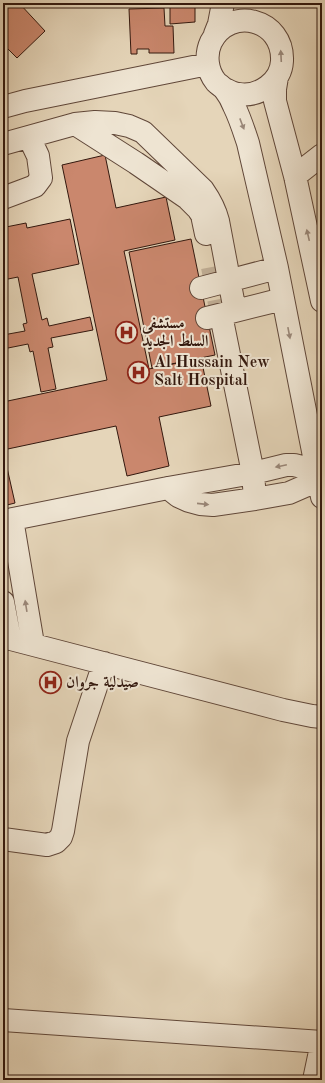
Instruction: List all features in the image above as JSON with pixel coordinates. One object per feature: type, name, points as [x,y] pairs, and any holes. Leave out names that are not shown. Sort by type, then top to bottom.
[{"type":"street","points":[[223,3],[219,24],[216,34],[210,44],[208,54],[208,64],[211,74],[217,83],[225,89],[238,94],[253,94],[266,88],[277,77]]},
{"type":"street","points":[[244,3],[261,24],[271,31],[278,41],[282,53],[281,66],[275,89],[275,101],[295,176],[322,301]]},
{"type":"street","points":[[216,34],[225,26],[236,21],[249,20],[261,24]]},
{"type":"street","points":[[3,107],[25,101],[208,64]]},
{"type":"street","points":[[225,89],[242,124],[248,143],[277,268],[320,474],[322,497]]},
{"type":"street","points":[[3,144],[75,124],[94,122],[115,123],[129,126],[143,132],[203,190],[209,198],[215,210],[230,281],[222,318],[253,473],[256,499]]},
{"type":"street","points":[[75,124],[187,198],[198,209],[202,215],[212,266]]},
{"type":"street","points":[[3,198],[35,186],[41,178],[38,156],[29,137]]},
{"type":"street","points":[[295,176],[322,155]]},
{"type":"street","points":[[201,288],[277,268]]},
{"type":"street","points":[[222,318],[283,299]]},
{"type":"street","points":[[33,644],[8,520],[168,488],[253,473],[286,465],[302,466],[320,474]]},
{"type":"street","points":[[168,488],[183,499],[200,504],[213,505],[289,493],[308,484],[320,474]]},
{"type":"street","points":[[3,602],[6,638],[283,710],[319,714]]},
{"type":"street","points":[[3,839],[47,845],[56,842],[61,837],[78,740],[104,663]]},
{"type":"street","points":[[3,1020],[322,1042],[314,1080]]},
{"type":"building","points":[[7,3],[19,3],[45,31],[17,58],[3,44],[3,7]]},
{"type":"building","points":[[170,5],[195,5],[195,22],[170,24]]},
{"type":"building","points":[[164,8],[165,26],[173,26],[174,53],[149,53],[149,49],[137,49],[137,54],[131,54],[129,9]]},
{"type":"building","name":"مستشفى السلط الجديد","points":[[105,155],[116,208],[166,197],[175,240],[124,251],[149,369],[201,358],[211,406],[159,417],[169,466],[127,476],[116,426],[3,450],[3,402],[107,380],[62,165]]},
{"type":"building","points":[[70,219],[79,264],[32,274],[42,320],[47,318],[49,326],[90,317],[93,330],[51,338],[53,347],[48,348],[56,389],[41,392],[33,351],[30,352],[28,344],[3,349],[3,335],[25,331],[23,324],[27,323],[18,277],[3,280],[3,234],[7,233],[6,227],[26,223],[27,228]]},
{"type":"building","points":[[191,239],[215,355],[152,368],[129,252]]},
{"type":"building","points":[[3,450],[15,503],[3,506]]},
{"type":"tunnel","points":[[212,267],[223,325]]},
{"type":"place","name":"مستشفى السلط الجديد","points":[[126,333]]},
{"type":"place","name":"Al Hussain New Salt Hospital","points":[[138,372]]},
{"type":"place","name":"صيدلية جروان","points":[[50,683]]}]
